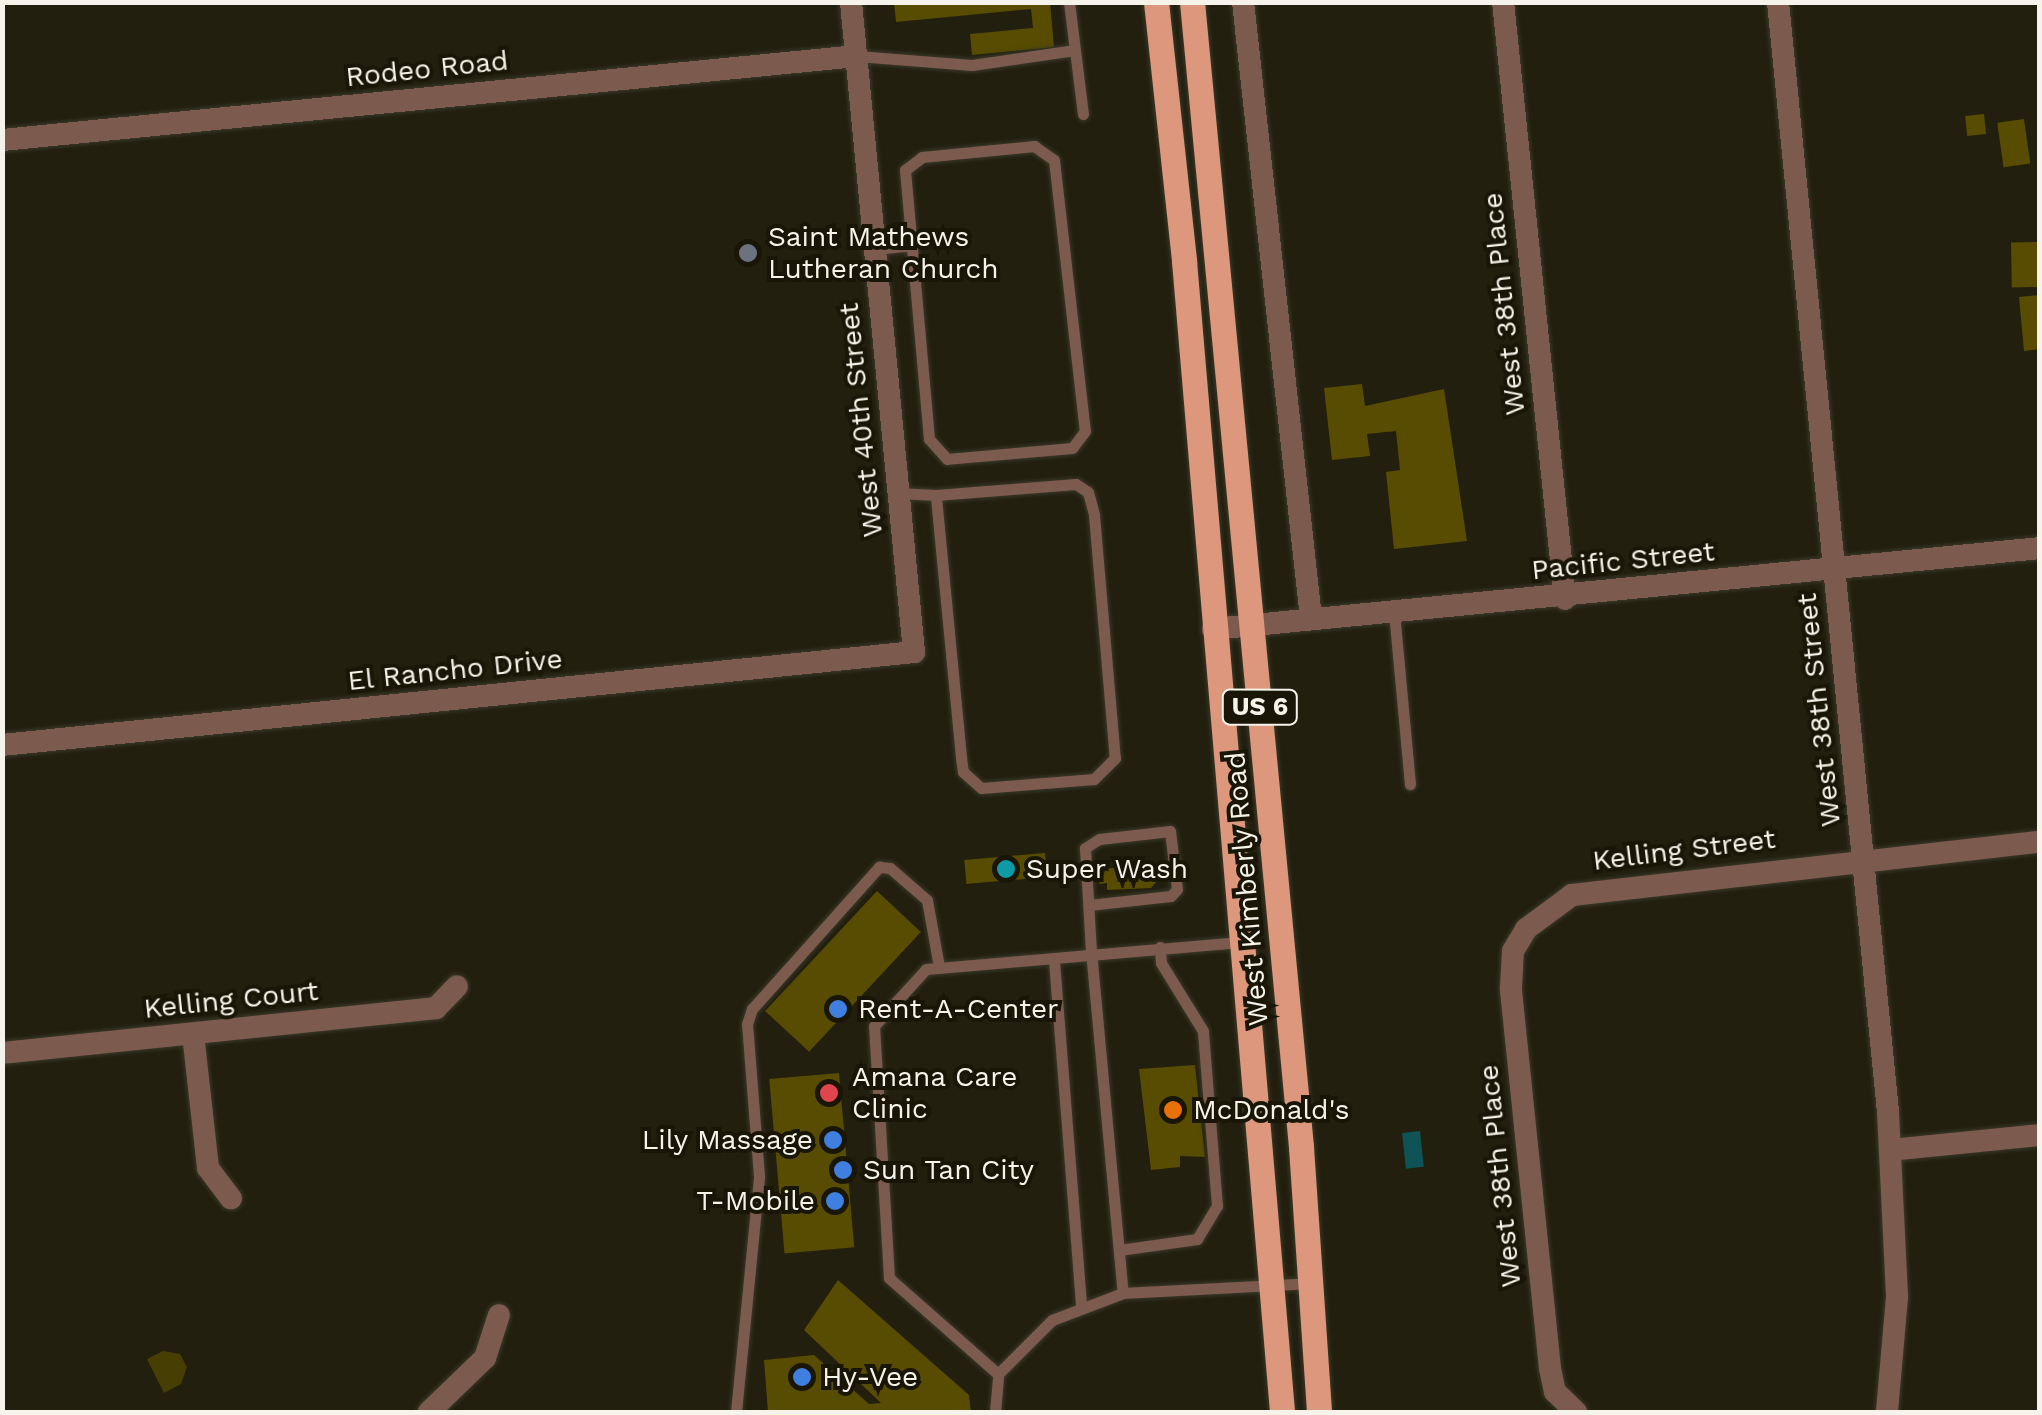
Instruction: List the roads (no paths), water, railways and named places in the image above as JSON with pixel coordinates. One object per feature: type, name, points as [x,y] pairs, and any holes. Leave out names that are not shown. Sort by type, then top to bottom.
[{"type":"main road","name":"West Kimberly Road","points":[[1156,2],[1282,1412]]},
{"type":"main road","name":"West Kimberly Road","points":[[1192,2],[1253,625],[1319,1412]]},
{"type":"street","name":"West 40th Street","points":[[851,2],[914,652]]},
{"type":"street","points":[[1243,2],[1311,618]]},
{"type":"street","name":"West 38th Place","points":[[1503,2],[1565,599]]},
{"type":"street","name":"West 38th Street","points":[[1778,2],[1890,1150],[1897,1298],[1886,1412]]},
{"type":"street","name":"Rodeo Road","points":[[2,140],[858,56]]},
{"type":"street","name":"Pacific Street","points":[[1213,629],[1565,599],[2040,548]]},
{"type":"street","name":"El Rancho Drive","points":[[2,745],[914,652]]},
{"type":"street","name":"Kelling Street","points":[[1526,929],[1572,895],[1864,858],[2040,842]]},
{"type":"street","name":"West 38th Place","points":[[1526,929],[1513,951],[1511,988],[1555,1392],[1575,1412]]},
{"type":"street","name":"Kelling Court","points":[[2,1054],[436,1008],[457,986]]},
{"type":"street","points":[[193,1034],[208,1168],[231,1198]]},
{"type":"street","points":[[1890,1150],[2040,1136]]},
{"type":"street","points":[[429,1412],[485,1358],[499,1315]]},
{"type":"lane","points":[[1069,2],[1084,114]]},
{"type":"lane","points":[[858,56],[972,65],[1075,50]]},
{"type":"lane","points":[[1034,146],[1054,160],[1085,431],[1079,443],[946,459],[932,449],[911,244],[910,162],[1034,146]]},
{"type":"lane","points":[[874,250],[911,244]]},
{"type":"lane","points":[[898,494],[936,495],[1066,482],[1088,492],[1115,740],[1115,758],[1106,772],[1094,779],[981,788],[963,772],[936,495]]},
{"type":"lane","points":[[1394,612],[1410,784]]},
{"type":"lane","points":[[1088,905],[1171,896],[1178,889],[1170,831],[1099,839],[1085,848],[1088,905],[1123,1293]]},
{"type":"lane","points":[[736,1412],[759,1176],[746,1024],[752,1009],[878,867],[890,868],[927,900],[939,967]]},
{"type":"lane","points":[[998,1374],[889,1278],[871,1035],[911,979],[939,967],[1054,962],[1092,951],[1241,942]]},
{"type":"lane","points":[[1119,1250],[1198,1239],[1217,1206],[1203,1031],[1161,963],[1160,947]]},
{"type":"lane","points":[[1054,962],[1081,1307]]},
{"type":"lane","points":[[995,1412],[998,1374],[1034,1333],[1081,1307],[1123,1293],[1311,1283]]},
{"type":"water","points":[[1420,1131],[1424,1167],[1406,1169],[1402,1133]]},
{"type":"place","name":"Saint Mathews Lutheran Church","points":[[748,253]]},
{"type":"place","name":"Super Wash","points":[[1006,869]]},
{"type":"place","name":"Rent-A-Center","points":[[838,1009]]},
{"type":"place","name":"Amana Care Clinic","points":[[829,1093]]},
{"type":"place","name":"McDonald's","points":[[1173,1110]]},
{"type":"place","name":"Lily Massage","points":[[833,1140]]},
{"type":"place","name":"Sun Tan City","points":[[843,1170]]},
{"type":"place","name":"T-Mobile","points":[[835,1201]]},
{"type":"place","name":"Hy-Vee","points":[[802,1377]]}]
